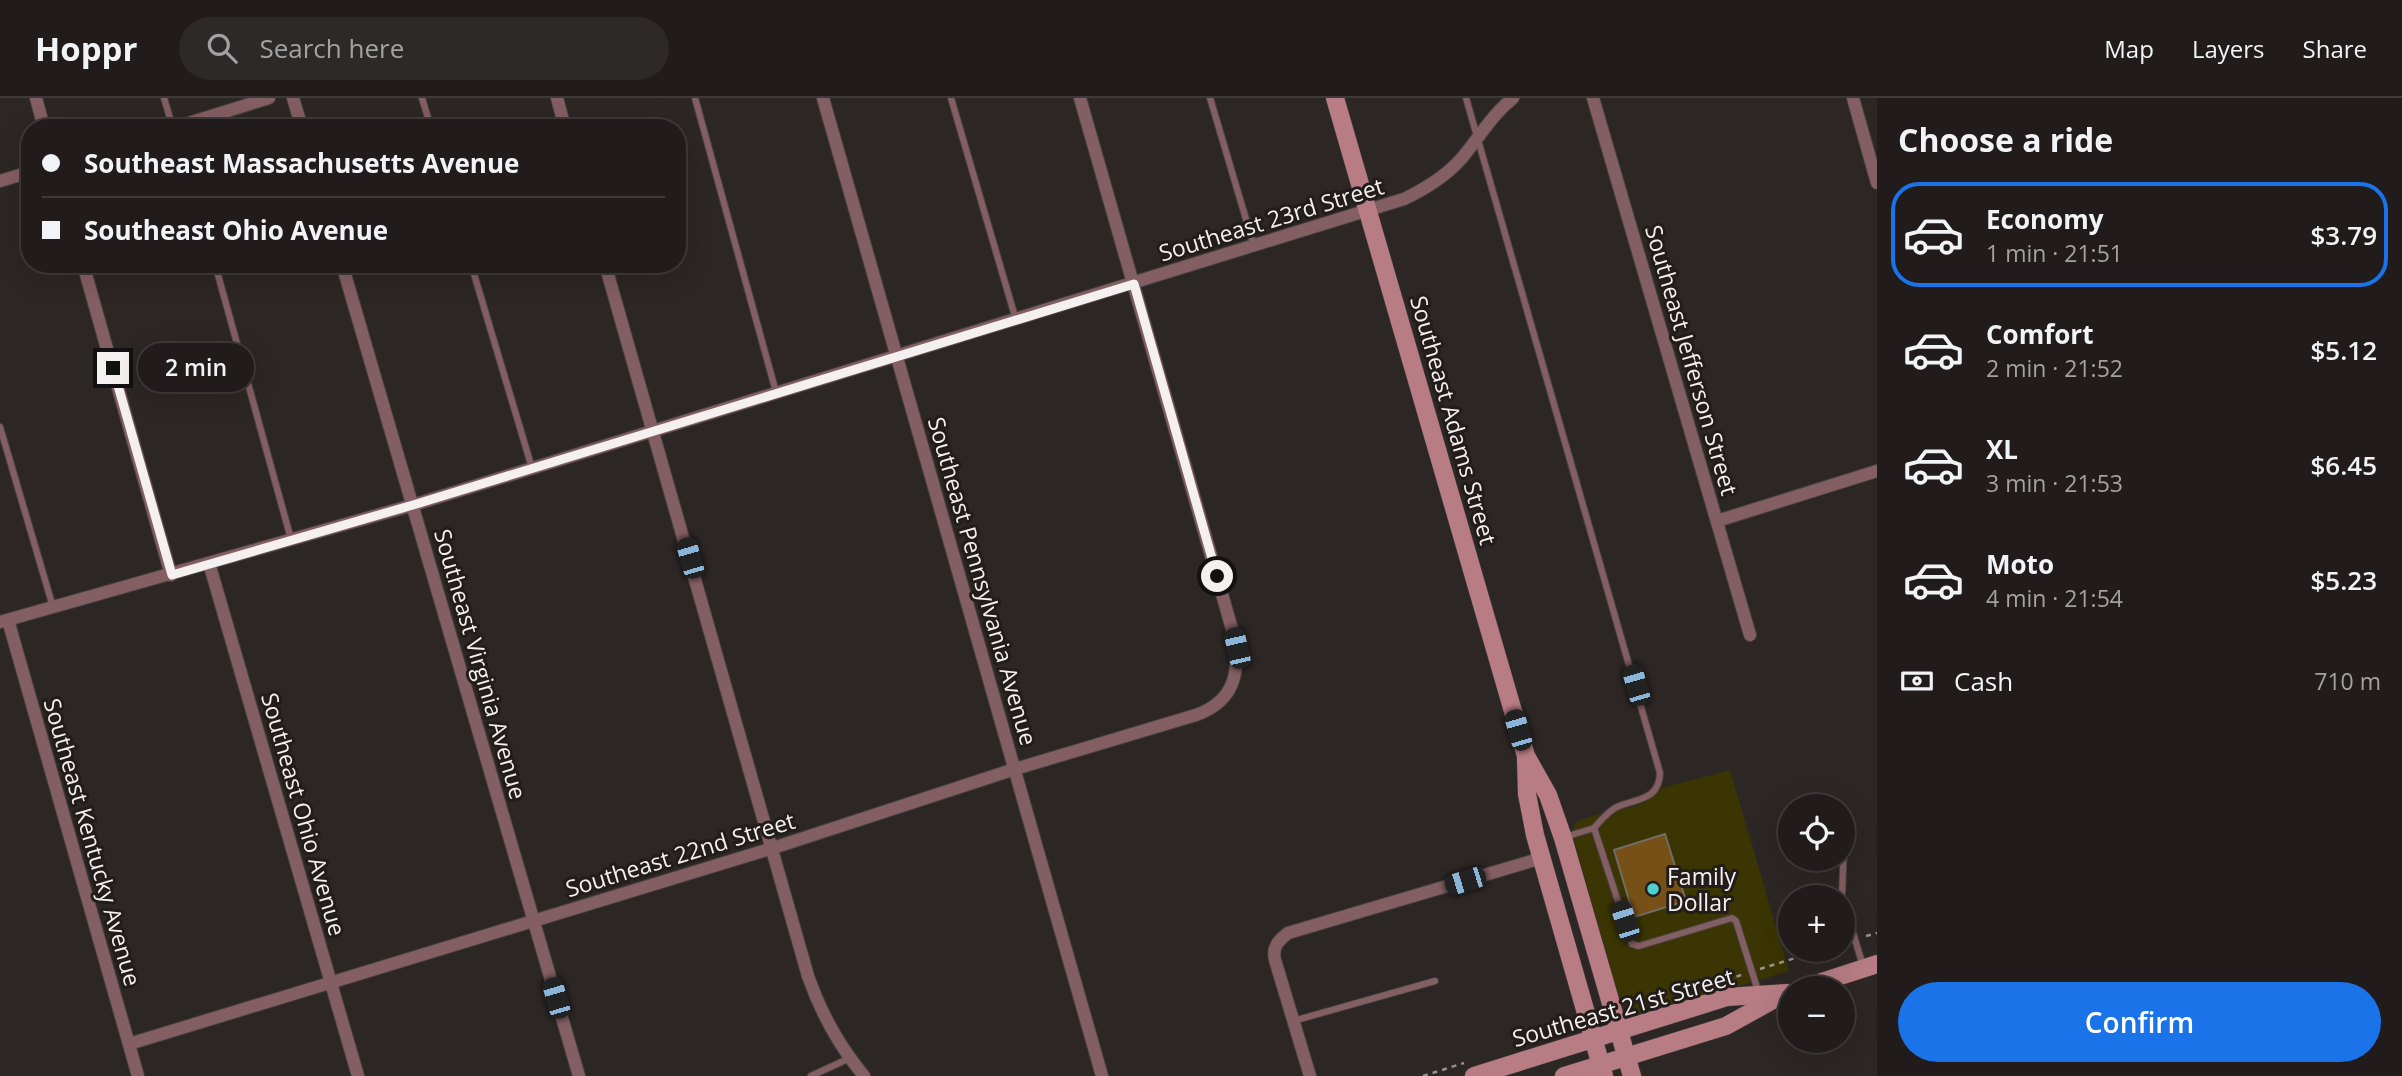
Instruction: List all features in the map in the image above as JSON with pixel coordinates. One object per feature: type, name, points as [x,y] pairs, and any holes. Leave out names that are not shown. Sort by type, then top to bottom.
[{"type":"main road","name":"Southeast Adams Street","points":[[1335,98],[1525,756],[1527,794],[1542,858],[1602,1071]]},
{"type":"main road","name":"Southeast Adams Street","points":[[1525,756],[1548,795],[1563,838],[1632,1076]]},
{"type":"main road","name":"Southeast 21st Street","points":[[1839,976],[1870,966]]},
{"type":"main road","name":"Southeast 21st Street","points":[[1564,1076],[1602,1071],[1626,1057],[1726,1026],[1760,1001],[1778,995]]},
{"type":"main road","name":"Southeast 21st Street","points":[[1474,1076],[1727,997],[1760,1001]]},
{"type":"street","points":[[36,98],[42,119]]},
{"type":"street","points":[[202,119],[269,98]]},
{"type":"street","points":[[293,98],[299,119]]},
{"type":"street","points":[[557,98],[563,119]]},
{"type":"street","name":"Southeast Pennsylvania Avenue","points":[[822,98],[1102,1076]]},
{"type":"street","points":[[1080,98],[1134,284]]},
{"type":"street","name":"Southeast 23rd Street","points":[[4,621],[413,505],[1368,212],[1404,199],[1447,173],[1465,155],[1489,120],[1513,98]]},
{"type":"street","name":"Southeast Jefferson Street","points":[[1592,98],[1750,635]]},
{"type":"street","points":[[1853,98],[1877,183]]},
{"type":"street","points":[[0,181],[21,175]]},
{"type":"street","points":[[86,273],[172,575]]},
{"type":"street","name":"Southeast Virginia Avenue","points":[[345,273],[579,1076]]},
{"type":"street","points":[[608,273],[815,994],[828,1023],[864,1076]]},
{"type":"street","name":"Southeast 22nd Street","points":[[129,1044],[773,848],[1015,769],[1204,712],[1223,698],[1232,685],[1237,661],[1232,629],[1134,284]]},
{"type":"street","points":[[1717,521],[1877,471]]},
{"type":"street","name":"Southeast Ohio Avenue","points":[[209,563],[358,1076]]},
{"type":"street","name":"Southeast Kentucky Avenue","points":[[4,621],[138,1076]]},
{"type":"street","points":[[1311,1076],[1273,952],[1277,942],[1288,933],[1542,858]]},
{"type":"lane","points":[[164,98],[170,119]]},
{"type":"lane","points":[[422,98],[428,119]]},
{"type":"lane","points":[[695,98],[776,392]]},
{"type":"lane","points":[[951,98],[1016,320]]},
{"type":"lane","points":[[1210,98],[1254,246]]},
{"type":"lane","points":[[1465,98],[1660,773],[1660,781],[1651,796],[1614,809],[1594,828],[1563,838]]},
{"type":"lane","points":[[217,273],[290,539]]},
{"type":"lane","points":[[474,273],[531,468]]},
{"type":"lane","points":[[0,427],[53,608]]},
{"type":"lane","points":[[1594,828],[1633,944],[1639,946],[1732,918],[1737,921],[1760,1001]]},
{"type":"lane","points":[[1843,871],[1842,896],[1870,966]]},
{"type":"lane","points":[[1293,1021],[1435,981]]},
{"type":"lane","points":[[811,1076],[850,1058]]},
{"type":"shaded area","points":[[1730,770],[1778,934],[1778,962],[1786,962],[1789,971],[1647,1014],[1632,1011],[1618,994],[1572,833],[1575,823],[1585,818],[1633,807],[1654,796],[1662,788]]},
{"type":"building","points":[[1665,834],[1686,901],[1634,917],[1614,850]]},
{"type":"place","name":"Family Dollar","points":[[1653,889]]},
{"type":"route","points":[[113,368],[172,575],[413,505],[1134,284],[1217,576]]}]
